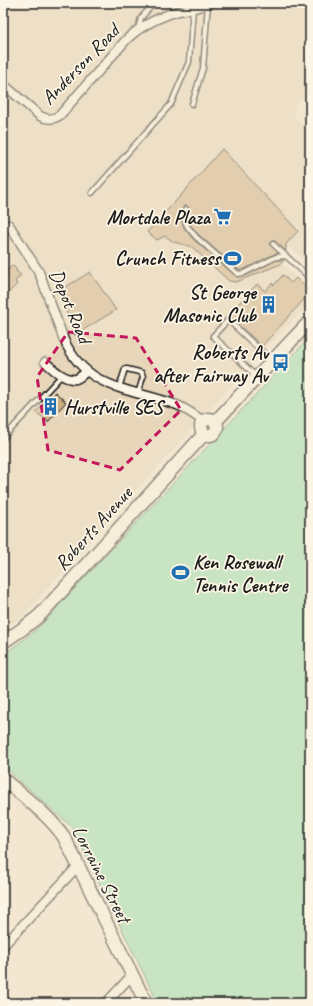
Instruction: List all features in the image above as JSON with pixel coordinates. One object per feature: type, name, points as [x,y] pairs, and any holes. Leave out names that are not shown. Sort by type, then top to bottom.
[{"type":"street","name":"Anderson Road","points":[[3,84],[40,116],[46,119],[53,119],[60,115],[126,40],[138,30],[174,13],[209,4]]},
{"type":"street","name":"Depot Road","points":[[9,225],[39,272],[68,348],[79,364],[106,383],[118,388],[176,404],[209,421]]},
{"type":"street","points":[[209,421],[257,377],[310,321]]},
{"type":"street","points":[[45,362],[62,375],[74,379],[80,377],[87,371]]},
{"type":"street","name":"Roberts Avenue","points":[[3,642],[38,616],[204,434],[201,426],[209,421]]},
{"type":"street","name":"Lorraine Street","points":[[3,779],[42,812],[64,837],[146,1003]]},
{"type":"street","points":[[3,946],[78,866]]},
{"type":"street","points":[[106,1003],[132,975]]},
{"type":"lane","points":[[138,30],[141,18],[154,3]]},
{"type":"lane","points":[[192,104],[203,68],[209,4]]},
{"type":"lane","points":[[92,193],[171,104],[189,62],[193,8]]},
{"type":"lane","points":[[186,208],[183,214],[187,226],[196,237],[238,274],[244,273],[276,257],[285,256]]},
{"type":"lane","points":[[274,244],[310,278]]},
{"type":"lane","points":[[257,377],[214,336],[228,320],[272,361]]},
{"type":"lane","points":[[118,388],[125,369],[139,372],[142,373],[142,377],[138,394]]},
{"type":"lane","points":[[3,438],[62,375]]},
{"type":"highlighted area","points":[[68,332],[136,338],[181,410],[120,470],[48,450],[37,377]]},
{"type":"shaded area","points":[[3,3],[310,3],[310,93],[298,102],[294,114],[300,123],[310,127],[310,265],[286,244],[297,231],[175,202],[147,232],[157,240],[165,236],[174,242],[192,247],[229,281],[236,282],[281,264],[310,289],[310,302],[234,383],[24,615],[3,629]]},
{"type":"green space","points":[[310,337],[310,1003],[158,1003],[72,827],[3,766],[3,654],[27,637],[48,618]]},
{"type":"building","name":"Mortdale Plaza","points":[[222,149],[298,231],[286,244],[286,251],[275,241],[272,241],[270,245],[278,253],[243,270],[239,270],[199,235],[190,224],[187,214],[189,208],[184,206],[180,214],[184,228],[194,240],[237,277],[245,276],[277,260],[284,260],[281,264],[236,282],[229,281],[192,247],[174,242],[165,236],[157,240],[147,232]]},
{"type":"building","points":[[12,265],[21,275],[15,281],[17,284],[3,299],[3,275]]},
{"type":"building","points":[[90,272],[116,310],[75,335],[59,291]]},
{"type":"building","name":"St George Masonic Club","points":[[283,275],[291,283],[296,278],[310,291],[310,293],[262,346],[228,315],[257,284],[265,291],[272,283],[274,285]]},
{"type":"building","name":"Hurstville SES","points":[[55,392],[66,402],[48,422],[36,412]]},
{"type":"place","name":"Mortdale Plaza","points":[[223,217]]},
{"type":"place","name":"Crunch Fitness","points":[[233,258]]},
{"type":"place","name":"St George Masonic Club","points":[[269,304]]},
{"type":"place","name":"Roberts Av after Fairway Av","points":[[281,363]]},
{"type":"place","name":"Hurstville SES","points":[[51,407]]},
{"type":"place","name":"Ken Rosewall Tennis Centre","points":[[180,573]]}]
